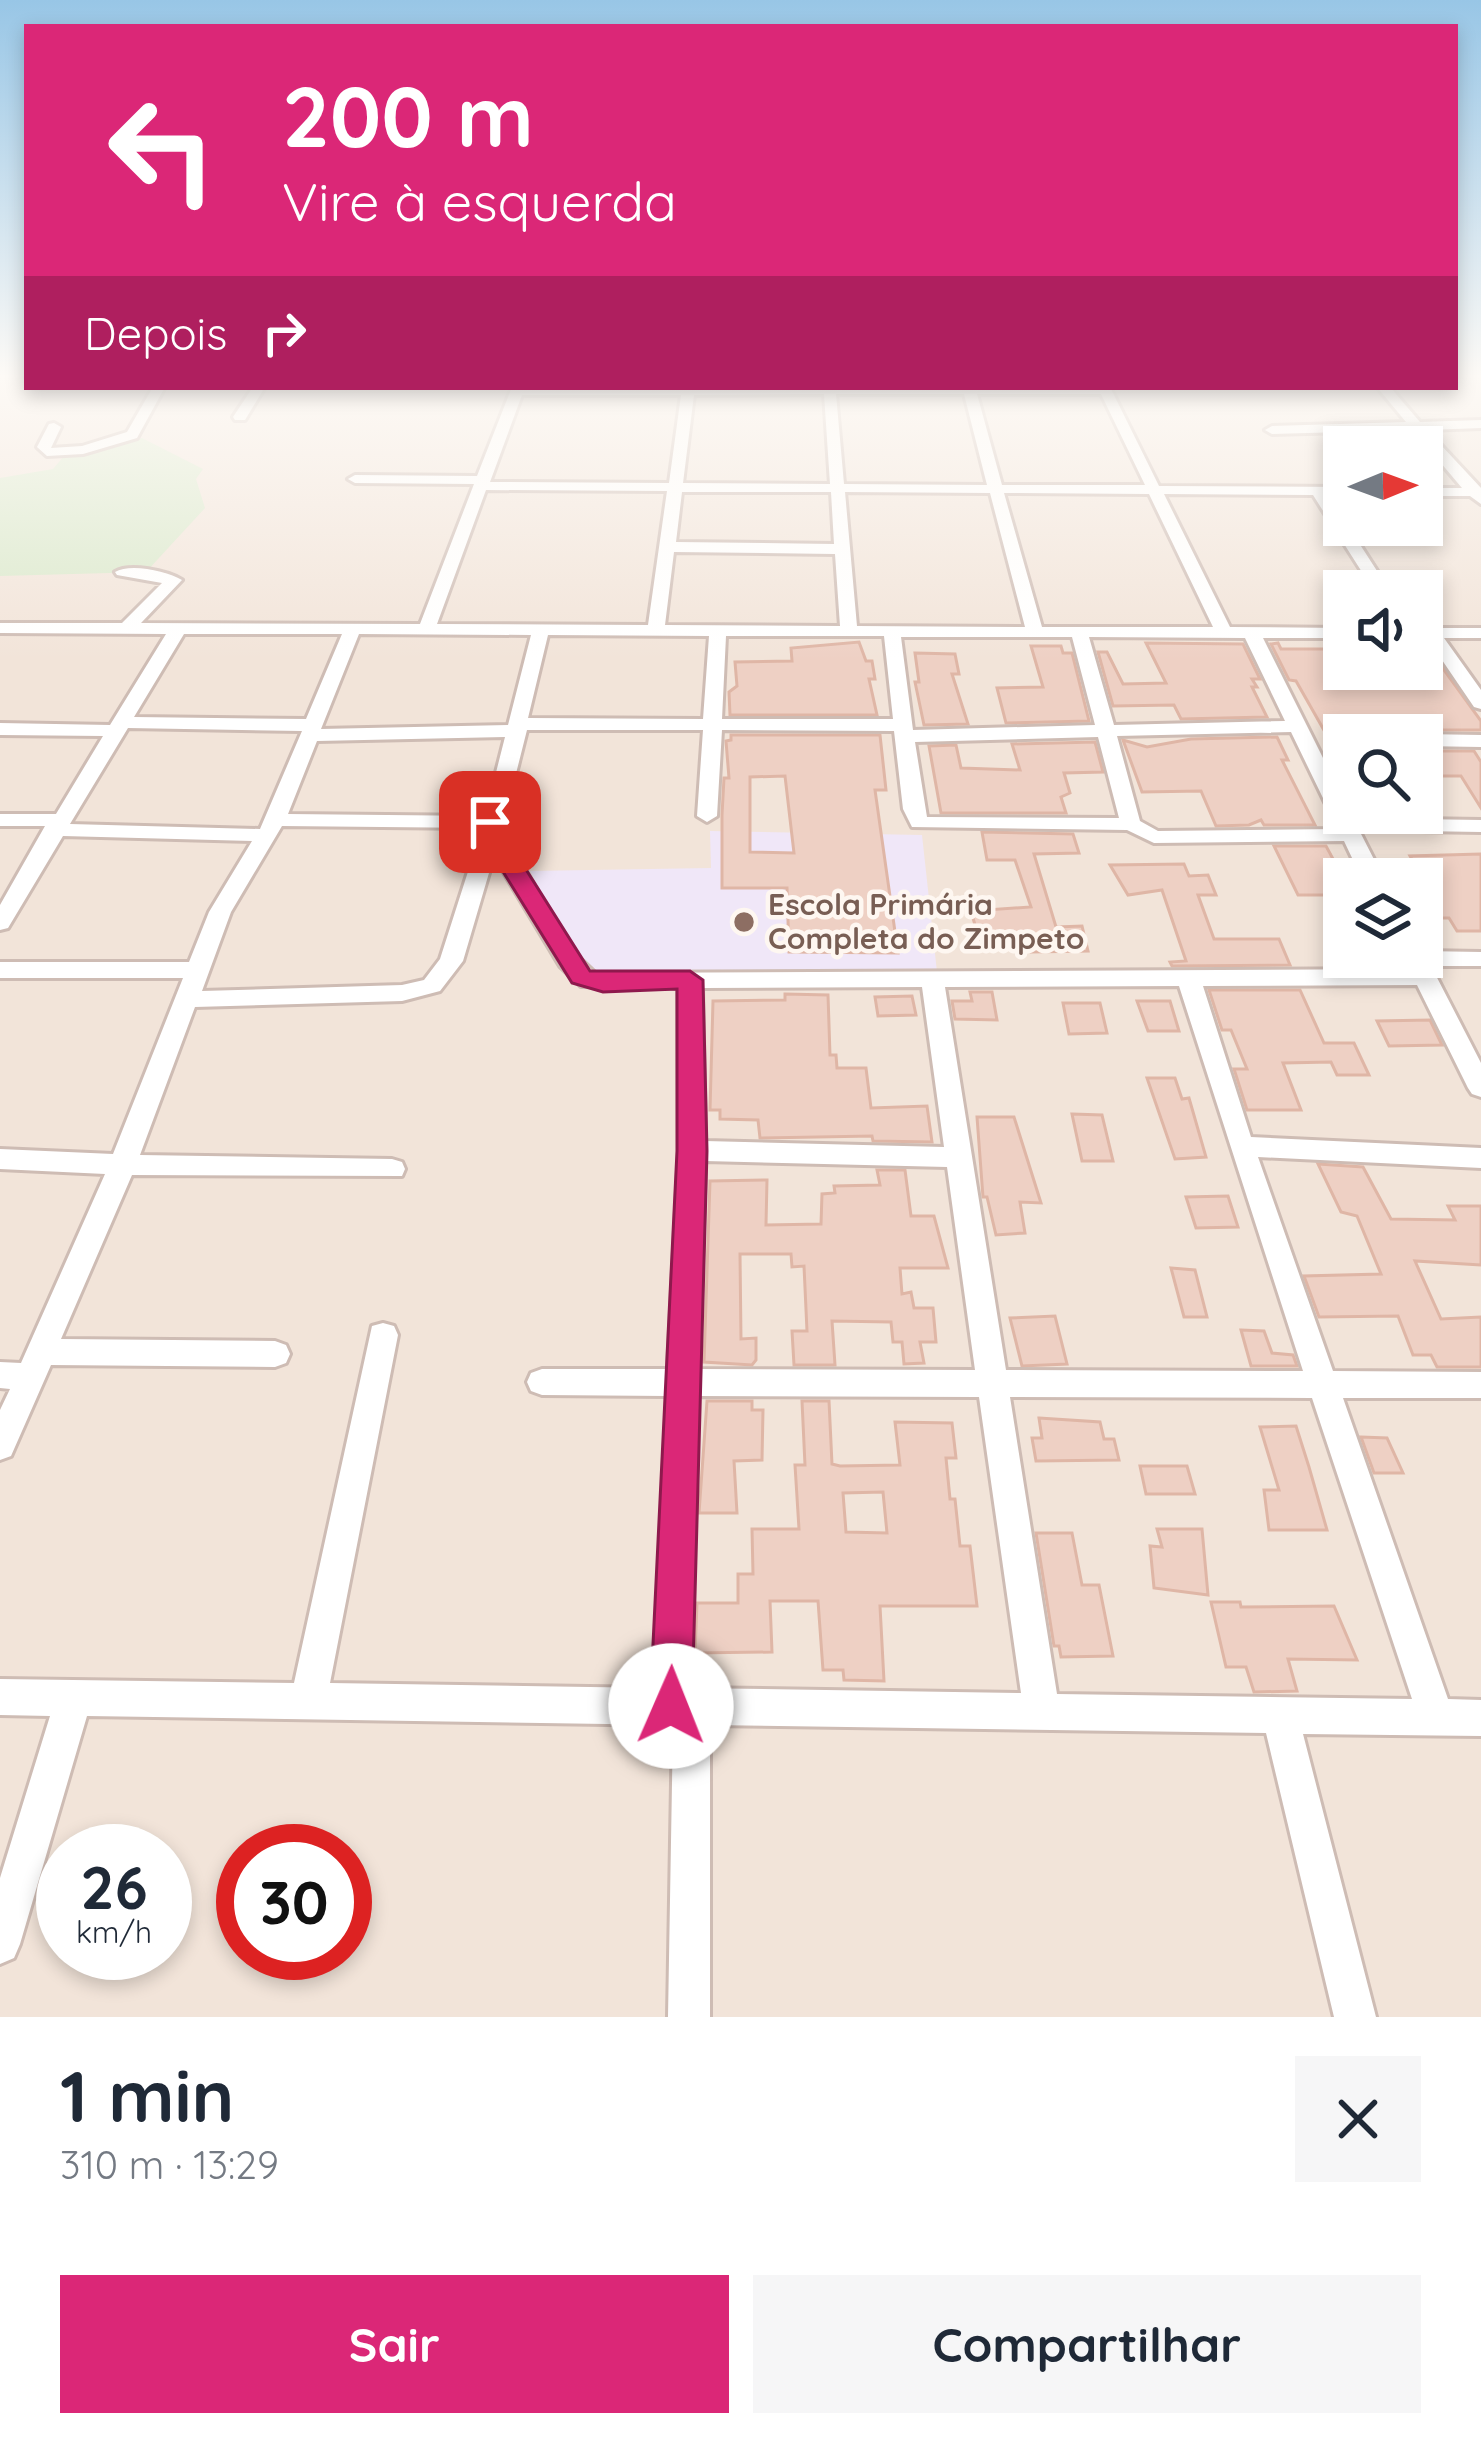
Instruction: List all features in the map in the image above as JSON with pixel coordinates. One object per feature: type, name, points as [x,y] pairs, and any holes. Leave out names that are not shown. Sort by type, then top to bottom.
[{"type":"street","points":[[427,629],[488,471]]},
{"type":"street","points":[[656,628],[678,471]]},
{"type":"street","points":[[836,471],[849,631]]},
{"type":"street","points":[[989,471],[1034,630]]},
{"type":"street","points":[[1144,471],[1222,632]]},
{"type":"street","points":[[1457,471],[1479,495]]},
{"type":"street","points":[[355,479],[676,490],[1323,491]]},
{"type":"street","points":[[1318,491],[1369,570]]},
{"type":"street","points":[[1443,493],[1479,495]]},
{"type":"street","points":[[670,547],[843,550]]},
{"type":"street","points":[[123,572],[174,580],[126,629]]},
{"type":"street","points":[[0,628],[1323,633]]},
{"type":"street","points":[[188,999],[403,994],[432,986],[451,961],[519,728],[541,628]]},
{"type":"street","points":[[0,923],[178,629]]},
{"type":"street","points":[[707,817],[718,629]]},
{"type":"street","points":[[0,1446],[124,1161],[197,970],[242,869],[271,827],[352,630]]},
{"type":"street","points":[[892,630],[913,808],[919,823],[1131,824],[1154,836],[1171,837],[1323,831]]},
{"type":"street","points":[[1079,631],[1131,824]]},
{"type":"street","points":[[1251,632],[1323,779]]},
{"type":"street","points":[[1443,633],[1481,633]]},
{"type":"street","points":[[1443,654],[1481,703]]},
{"type":"street","points":[[0,729],[714,726],[1110,734],[1297,726]]},
{"type":"street","points":[[1443,740],[1481,741]]},
{"type":"street","points":[[0,820],[56,825],[491,828]]},
{"type":"street","points":[[1443,827],[1481,826]]},
{"type":"street","points":[[491,828],[581,977],[603,983],[1188,976],[1323,969]]},
{"type":"street","points":[[1443,962],[1481,958]]},
{"type":"street","points":[[0,970],[197,970]]},
{"type":"street","points":[[1188,976],[1241,1147],[1436,1715]]},
{"type":"street","points":[[932,978],[1042,1713]]},
{"type":"street","points":[[1425,978],[1481,1088]]},
{"type":"street","points":[[689,2017],[680,1382],[692,1151],[690,980]]},
{"type":"street","points":[[1241,1147],[1481,1158]]},
{"type":"street","points":[[692,1151],[957,1157]]},
{"type":"street","points":[[0,1159],[206,1168],[392,1169]]},
{"type":"street","points":[[308,1701],[383,1335]]},
{"type":"street","points":[[0,1375],[39,1364],[275,1354]]},
{"type":"street","points":[[542,1382],[1481,1385]]},
{"type":"street","points":[[0,1697],[1481,1718]]},
{"type":"street","points":[[0,1944],[74,1698]]},
{"type":"street","points":[[1280,1716],[1355,2017]]},
{"type":"shaded area","points":[[0,471],[1323,471],[1323,546],[1443,546],[1443,471],[1481,471],[1481,2017],[0,2017]]},
{"type":"shaded area","name":"Escola Primária Completa do Zimpeto","points":[[710,831],[922,835],[937,972],[583,973],[530,871],[711,868]]},
{"type":"green space","points":[[40,471],[202,471],[196,479],[205,508],[146,572],[0,576],[0,478]]},
{"type":"building","points":[[859,642],[866,661],[872,661],[875,679],[869,679],[877,715],[730,715],[729,692],[737,686],[735,662],[792,661],[791,648]]},
{"type":"building","points":[[1146,643],[1243,644],[1260,679],[1252,679],[1257,687],[1252,687],[1267,717],[1181,719],[1174,705],[1113,706],[1098,652],[1107,652],[1123,684],[1166,683]]},
{"type":"building","points":[[1278,643],[1281,649],[1323,649],[1323,690],[1443,690],[1443,668],[1481,721],[1481,730],[1443,730],[1443,714],[1323,714],[1323,728],[1271,644]]},
{"type":"building","points":[[1031,646],[1061,646],[1063,653],[1072,653],[1089,721],[1006,723],[997,688],[1043,687]]},
{"type":"building","points":[[915,653],[955,654],[959,674],[952,674],[968,724],[924,725]]},
{"type":"building","points":[[731,735],[880,735],[886,790],[875,790],[898,953],[789,952],[787,888],[722,888],[724,778],[729,778],[726,741]],"holes":[[[785,776],[794,853],[750,852],[750,777]]]},
{"type":"building","points":[[1277,737],[1288,760],[1282,760],[1315,825],[1264,825],[1261,820],[1216,826],[1201,791],[1142,792],[1123,740],[1147,747],[1191,739]]},
{"type":"building","points":[[1095,742],[1103,772],[1064,773],[1070,793],[1061,797],[1066,813],[941,813],[929,746],[956,745],[961,768],[1020,770],[1012,744]]},
{"type":"building","points":[[1443,751],[1474,751],[1481,762],[1481,808],[1461,776],[1443,776]]},
{"type":"building","points":[[982,832],[1073,834],[1079,853],[1034,854],[1056,927],[1082,926],[1088,951],[1031,952],[1028,937],[979,939],[971,911],[1031,907],[1015,860],[987,860]]},
{"type":"building","points":[[1274,846],[1326,846],[1332,858],[1323,858],[1323,895],[1298,895]]},
{"type":"building","points":[[1481,854],[1481,931],[1457,931],[1449,918],[1443,918],[1443,858],[1410,856]]},
{"type":"building","points":[[1184,864],[1189,876],[1208,875],[1216,895],[1198,895],[1214,939],[1279,939],[1290,965],[1172,966],[1170,962],[1186,961],[1162,890],[1128,895],[1110,865]]},
{"type":"building","points":[[1209,990],[1300,990],[1324,1043],[1354,1043],[1369,1075],[1337,1075],[1331,1062],[1283,1063],[1301,1110],[1247,1110],[1234,1069],[1247,1069],[1231,1030],[1222,1030]]},
{"type":"building","points":[[970,992],[992,992],[997,1020],[955,1019],[952,1001],[972,1001]]},
{"type":"building","points":[[785,994],[828,995],[830,1055],[836,1055],[837,1068],[866,1068],[871,1108],[927,1106],[932,1142],[873,1141],[872,1136],[760,1138],[758,1120],[720,1119],[720,1110],[710,1110],[713,1001],[785,1000]]},
{"type":"building","points":[[912,996],[916,1015],[878,1016],[875,997]]},
{"type":"building","points":[[1137,1001],[1170,1001],[1179,1031],[1148,1031]]},
{"type":"building","points":[[1063,1003],[1100,1003],[1107,1033],[1069,1034]]},
{"type":"building","points":[[1430,1020],[1442,1045],[1389,1046],[1377,1021]]},
{"type":"building","points":[[1147,1078],[1175,1078],[1182,1099],[1189,1098],[1206,1157],[1175,1159]]},
{"type":"building","points":[[1072,1114],[1102,1115],[1113,1161],[1082,1161]]},
{"type":"building","points":[[977,1117],[1014,1117],[1041,1203],[1020,1202],[1025,1233],[996,1235],[987,1197],[983,1197]]},
{"type":"building","points":[[1318,1164],[1363,1167],[1391,1219],[1455,1220],[1448,1206],[1481,1206],[1481,1265],[1415,1261],[1441,1319],[1481,1317],[1481,1367],[1437,1367],[1431,1355],[1413,1355],[1398,1316],[1319,1317],[1304,1276],[1381,1274],[1357,1216],[1341,1212]]},
{"type":"building","points":[[877,1170],[905,1170],[911,1216],[934,1216],[948,1268],[900,1268],[902,1294],[911,1292],[914,1308],[933,1308],[936,1342],[920,1342],[924,1363],[904,1364],[902,1342],[893,1342],[891,1322],[832,1321],[835,1365],[794,1365],[792,1331],[807,1331],[804,1266],[792,1267],[791,1254],[740,1254],[741,1339],[756,1338],[756,1360],[752,1365],[704,1362],[710,1181],[767,1180],[766,1225],[821,1224],[822,1194],[835,1193],[834,1186],[880,1185]]},
{"type":"building","points":[[1228,1196],[1238,1227],[1196,1228],[1186,1197]]},
{"type":"building","points":[[1171,1268],[1195,1270],[1207,1317],[1184,1317]]},
{"type":"building","points":[[1055,1316],[1067,1364],[1022,1366],[1010,1318]]},
{"type":"building","points":[[1241,1330],[1264,1331],[1272,1353],[1293,1355],[1297,1366],[1251,1366]]},
{"type":"building","points":[[707,1401],[752,1401],[752,1410],[763,1410],[762,1460],[734,1461],[737,1513],[699,1513]]},
{"type":"building","points":[[802,1401],[829,1401],[832,1464],[840,1466],[900,1465],[895,1422],[952,1423],[956,1458],[946,1458],[950,1499],[955,1499],[960,1546],[970,1546],[977,1606],[880,1606],[884,1681],[844,1680],[843,1670],[823,1670],[818,1601],[770,1601],[772,1652],[695,1653],[697,1603],[738,1603],[738,1574],[753,1574],[752,1529],[799,1529],[795,1465],[805,1465]],"holes":[[[883,1492],[887,1533],[846,1532],[843,1493]]]},
{"type":"building","points":[[1039,1418],[1100,1422],[1104,1439],[1114,1439],[1119,1460],[1036,1461],[1032,1438],[1042,1438]]},
{"type":"building","points":[[1296,1426],[1327,1530],[1269,1530],[1264,1490],[1279,1490],[1260,1427]]},
{"type":"building","points":[[1361,1437],[1387,1438],[1403,1473],[1374,1473]]},
{"type":"building","points":[[1140,1466],[1187,1466],[1195,1494],[1146,1494]]},
{"type":"building","points":[[1157,1529],[1202,1529],[1208,1595],[1154,1588],[1150,1546],[1162,1547]]},
{"type":"building","points":[[1036,1533],[1072,1533],[1082,1585],[1099,1585],[1113,1656],[1061,1657],[1059,1646],[1054,1646]]},
{"type":"building","points":[[1211,1602],[1240,1602],[1241,1607],[1334,1606],[1357,1660],[1288,1659],[1297,1691],[1254,1692],[1246,1667],[1226,1667]]},
{"type":"place","name":"Escola Primária Completa do Zimpeto","points":[[744,922]]},
{"type":"route","points":[[490,822],[491,833],[581,977],[603,983],[690,980],[692,1151],[671,1706]]}]
